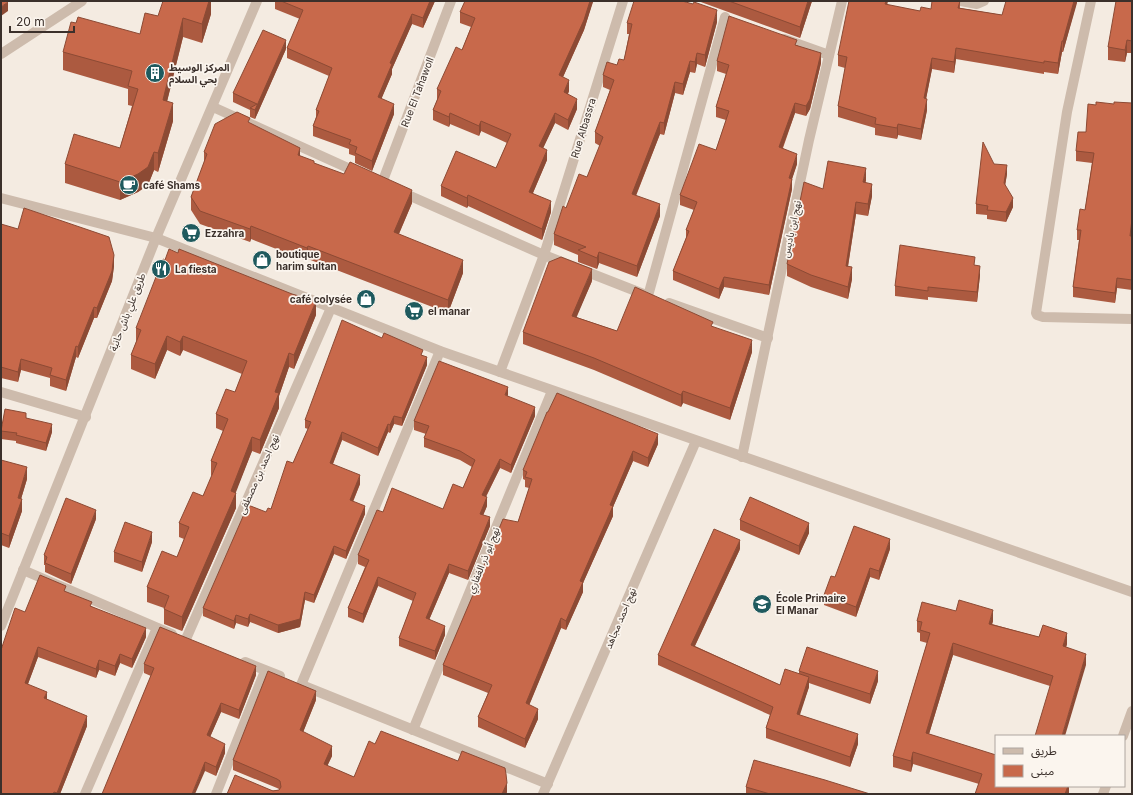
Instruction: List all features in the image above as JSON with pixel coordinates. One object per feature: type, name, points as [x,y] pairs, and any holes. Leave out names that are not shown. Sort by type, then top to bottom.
[{"type":"street","points":[[1,54],[82,1]]},
{"type":"street","name":"طريق علي باش حانبة","points":[[1,626],[86,417],[156,238],[257,1]]},
{"type":"street","name":"Rue El Tahawoll","points":[[375,180],[451,1]]},
{"type":"street","name":"Rue Albassra","points":[[500,372],[544,255],[623,1]]},
{"type":"street","name":"نهج ابن باديس","points":[[742,457],[842,1]]},
{"type":"street","points":[[960,1],[977,4],[984,1]]},
{"type":"street","points":[[1091,1],[1067,112],[1036,313],[1037,316],[1043,317],[1132,319]]},
{"type":"street","points":[[648,296],[729,19],[712,13]]},
{"type":"street","points":[[777,36],[829,55]]},
{"type":"street","points":[[213,107],[544,255],[648,296],[768,338]]},
{"type":"street","points":[[1,198],[156,238],[440,351],[1132,592]]},
{"type":"street","name":"نهج احمد بن مصطفى","points":[[157,628],[190,640],[331,308]]},
{"type":"street","points":[[294,682],[440,351]]},
{"type":"street","name":"نهج أبو ذر الغفاري","points":[[413,730],[552,391]]},
{"type":"street","points":[[1,392],[86,417]]},
{"type":"street","name":"نهج احمد مجاهد","points":[[543,794],[696,441]]},
{"type":"street","points":[[23,570],[157,628],[85,794]]},
{"type":"street","points":[[237,659],[548,784]]},
{"type":"street","points":[[216,794],[228,774],[266,671]]},
{"type":"street","points":[[1123,735],[1132,711]]},
{"type":"building","points":[[1,1],[8,1],[8,2],[1,7]]},
{"type":"building","points":[[163,1],[209,1],[202,24],[183,18],[163,100],[173,103],[158,153],[154,152],[148,167],[138,174],[120,182],[65,164],[74,134],[120,148],[138,89],[128,86],[132,71],[63,52],[71,22],[76,23],[78,17],[140,34],[145,13],[158,16]]},
{"type":"building","points":[[281,1],[430,1],[423,18],[412,14],[390,63],[392,64],[378,97],[394,104],[372,161],[355,153],[357,147],[349,144],[351,140],[313,126],[319,111],[316,110],[332,68],[287,48],[303,10]]},
{"type":"building","points":[[465,1],[590,1],[584,20],[559,75],[569,80],[564,92],[577,99],[568,120],[555,113],[539,146],[547,150],[529,192],[551,201],[542,229],[468,195],[467,198],[441,186],[456,151],[496,168],[511,134],[481,121],[479,126],[450,113],[449,117],[433,110],[441,91],[437,89],[456,47],[462,50],[475,18],[460,12]]},
{"type":"building","points":[[634,1],[682,1],[693,4],[694,2],[717,10],[705,55],[697,53],[695,62],[690,61],[683,84],[675,82],[664,123],[660,122],[632,194],[660,204],[637,266],[599,252],[597,258],[578,250],[586,247],[554,234],[563,206],[566,208],[579,174],[587,177],[603,137],[595,132],[614,80],[603,75],[607,62],[617,65],[619,59],[624,60],[632,24],[627,23]]},
{"type":"building","points":[[729,1],[808,1],[800,27]]},
{"type":"building","points":[[849,1],[886,1],[885,4],[920,11],[921,7],[931,9],[932,1],[960,1],[958,8],[1002,15],[1006,1],[1074,1],[1062,41],[1058,63],[1044,61],[1044,63],[956,48],[954,62],[932,58],[924,98],[927,99],[921,129],[898,124],[897,128],[875,124],[876,118],[838,106],[847,57],[838,55]]},
{"type":"building","points":[[1116,1],[1132,1],[1132,41],[1127,40],[1125,50],[1108,47]]},
{"type":"building","points":[[729,16],[797,40],[795,45],[821,53],[810,99],[806,106],[795,103],[779,147],[797,154],[789,178],[792,179],[769,285],[724,277],[719,289],[673,271],[689,231],[686,230],[697,202],[680,195],[699,144],[716,150],[729,111],[716,107],[729,65],[717,61]]},
{"type":"building","points":[[263,30],[286,40],[255,110],[250,108],[257,104],[233,93]]},
{"type":"building","points":[[1096,102],[1114,104],[1114,102],[1132,103],[1132,219],[1130,236],[1132,236],[1132,280],[1117,278],[1115,293],[1073,287],[1081,230],[1077,230],[1080,209],[1085,210],[1094,153],[1076,151],[1078,132],[1086,132],[1088,104],[1096,105]]},
{"type":"building","points":[[237,112],[250,118],[248,122],[300,148],[298,155],[314,161],[314,163],[344,174],[350,162],[412,190],[394,232],[463,260],[448,300],[308,246],[307,248],[251,226],[250,229],[200,211],[191,197],[207,154],[204,152],[215,124]]},
{"type":"building","points":[[983,142],[994,164],[1007,165],[1004,183],[1013,198],[1006,212],[987,210],[988,206],[976,204]]},
{"type":"building","points":[[828,161],[866,168],[863,182],[872,184],[868,204],[856,202],[846,266],[852,267],[848,287],[811,275],[787,264],[804,182],[823,189]]},
{"type":"building","points":[[24,208],[109,237],[114,255],[112,271],[97,308],[94,307],[78,347],[76,346],[66,380],[50,375],[52,368],[21,359],[18,372],[1,367],[1,224],[18,229]]},
{"type":"building","points":[[900,245],[975,257],[974,265],[980,266],[977,292],[928,287],[928,291],[895,286]]},
{"type":"building","points":[[169,249],[178,253],[179,249],[292,294],[316,301],[294,355],[289,353],[275,392],[279,393],[260,440],[252,437],[231,491],[236,493],[182,617],[164,609],[169,596],[147,587],[162,551],[177,557],[189,527],[179,523],[193,492],[203,496],[217,463],[211,461],[228,419],[216,414],[226,389],[235,392],[247,361],[183,336],[180,342],[167,336],[155,364],[131,355],[141,330],[136,328],[163,259],[165,260]]},
{"type":"building","points":[[561,257],[592,269],[572,316],[617,331],[635,287],[713,322],[711,326],[752,340],[730,408],[683,391],[681,395],[594,358],[523,332],[549,262]]},
{"type":"building","points":[[342,320],[382,338],[384,333],[423,350],[421,355],[427,357],[402,418],[394,416],[390,425],[388,424],[378,448],[342,432],[330,463],[360,475],[350,500],[365,506],[346,551],[334,546],[314,595],[305,592],[300,619],[278,625],[250,614],[248,619],[236,615],[234,621],[203,608],[248,505],[266,512],[268,508],[271,509],[287,461],[293,463],[311,422],[305,420]]},
{"type":"building","points":[[439,361],[508,387],[505,395],[535,407],[511,465],[500,459],[482,495],[487,497],[480,514],[490,517],[468,571],[449,564],[426,618],[445,626],[435,651],[399,638],[416,593],[378,577],[363,614],[348,608],[369,560],[358,555],[377,510],[383,512],[392,488],[443,509],[453,484],[463,488],[475,460],[460,451],[424,438],[429,426],[414,421]]},
{"type":"building","points":[[557,393],[658,434],[648,458],[633,451],[610,505],[613,506],[580,581],[583,582],[566,621],[561,618],[526,703],[538,709],[525,739],[478,717],[492,685],[443,665],[481,576],[480,575],[503,519],[518,522],[532,479],[525,477],[527,472],[523,470],[547,412]]},
{"type":"building","points":[[5,409],[26,413],[26,418],[52,424],[46,443],[16,435],[17,433],[1,431]]},
{"type":"building","points":[[1,460],[27,467],[18,498],[22,499],[9,536],[1,533]]},
{"type":"building","points":[[750,497],[809,523],[799,546],[740,520]]},
{"type":"building","points":[[66,498],[96,510],[71,574],[45,563],[47,557],[44,555]]},
{"type":"building","points":[[125,522],[152,532],[142,562],[114,552]]},
{"type":"building","points":[[854,526],[890,539],[879,571],[870,568],[856,607],[824,595],[831,576],[835,577]]},
{"type":"building","points":[[714,529],[740,540],[691,645],[780,685],[785,669],[809,677],[797,714],[858,734],[850,757],[766,728],[773,707],[658,655]]},
{"type":"building","points":[[40,575],[66,586],[64,591],[92,602],[90,606],[146,628],[132,659],[120,654],[115,666],[99,660],[96,669],[38,647],[25,683],[47,692],[44,698],[87,716],[57,793],[1,794],[1,650],[15,608],[25,612]]},
{"type":"building","points":[[959,600],[993,610],[989,624],[1039,637],[1043,625],[1067,633],[1063,646],[1086,654],[1062,735],[1035,735],[1053,676],[953,643],[926,733],[995,755],[995,787],[1068,787],[1065,794],[975,794],[982,774],[913,752],[911,761],[893,756],[930,633],[920,630],[922,622],[917,621],[922,602],[956,611]]},
{"type":"building","points":[[160,627],[256,666],[239,710],[221,703],[207,735],[225,744],[216,767],[205,762],[192,794],[102,794],[154,668],[144,664]]},
{"type":"building","points":[[807,647],[878,671],[870,694],[799,671]]},
{"type":"building","points":[[268,671],[316,691],[300,730],[332,746],[324,764],[354,777],[369,741],[375,744],[381,731],[458,761],[462,751],[505,768],[507,783],[502,794],[227,794],[235,775],[273,791],[279,790],[281,787],[280,781],[277,779],[233,760]]},
{"type":"building","points":[[754,760],[870,794],[770,794],[746,787]]},
{"type":"place","name":"المركز الوسيط بحي السلام","points":[[155,73]]},
{"type":"place","name":"café Shams","points":[[129,185]]},
{"type":"place","name":"Ezzahra","points":[[191,233]]},
{"type":"place","name":"boutique harim sultan","points":[[262,260]]},
{"type":"place","name":"La fiesta","points":[[161,269]]},
{"type":"place","name":"café colysée","points":[[366,299]]},
{"type":"place","name":"el manar","points":[[414,311]]},
{"type":"place","name":"École Primaire El Manar","points":[[762,604]]}]
